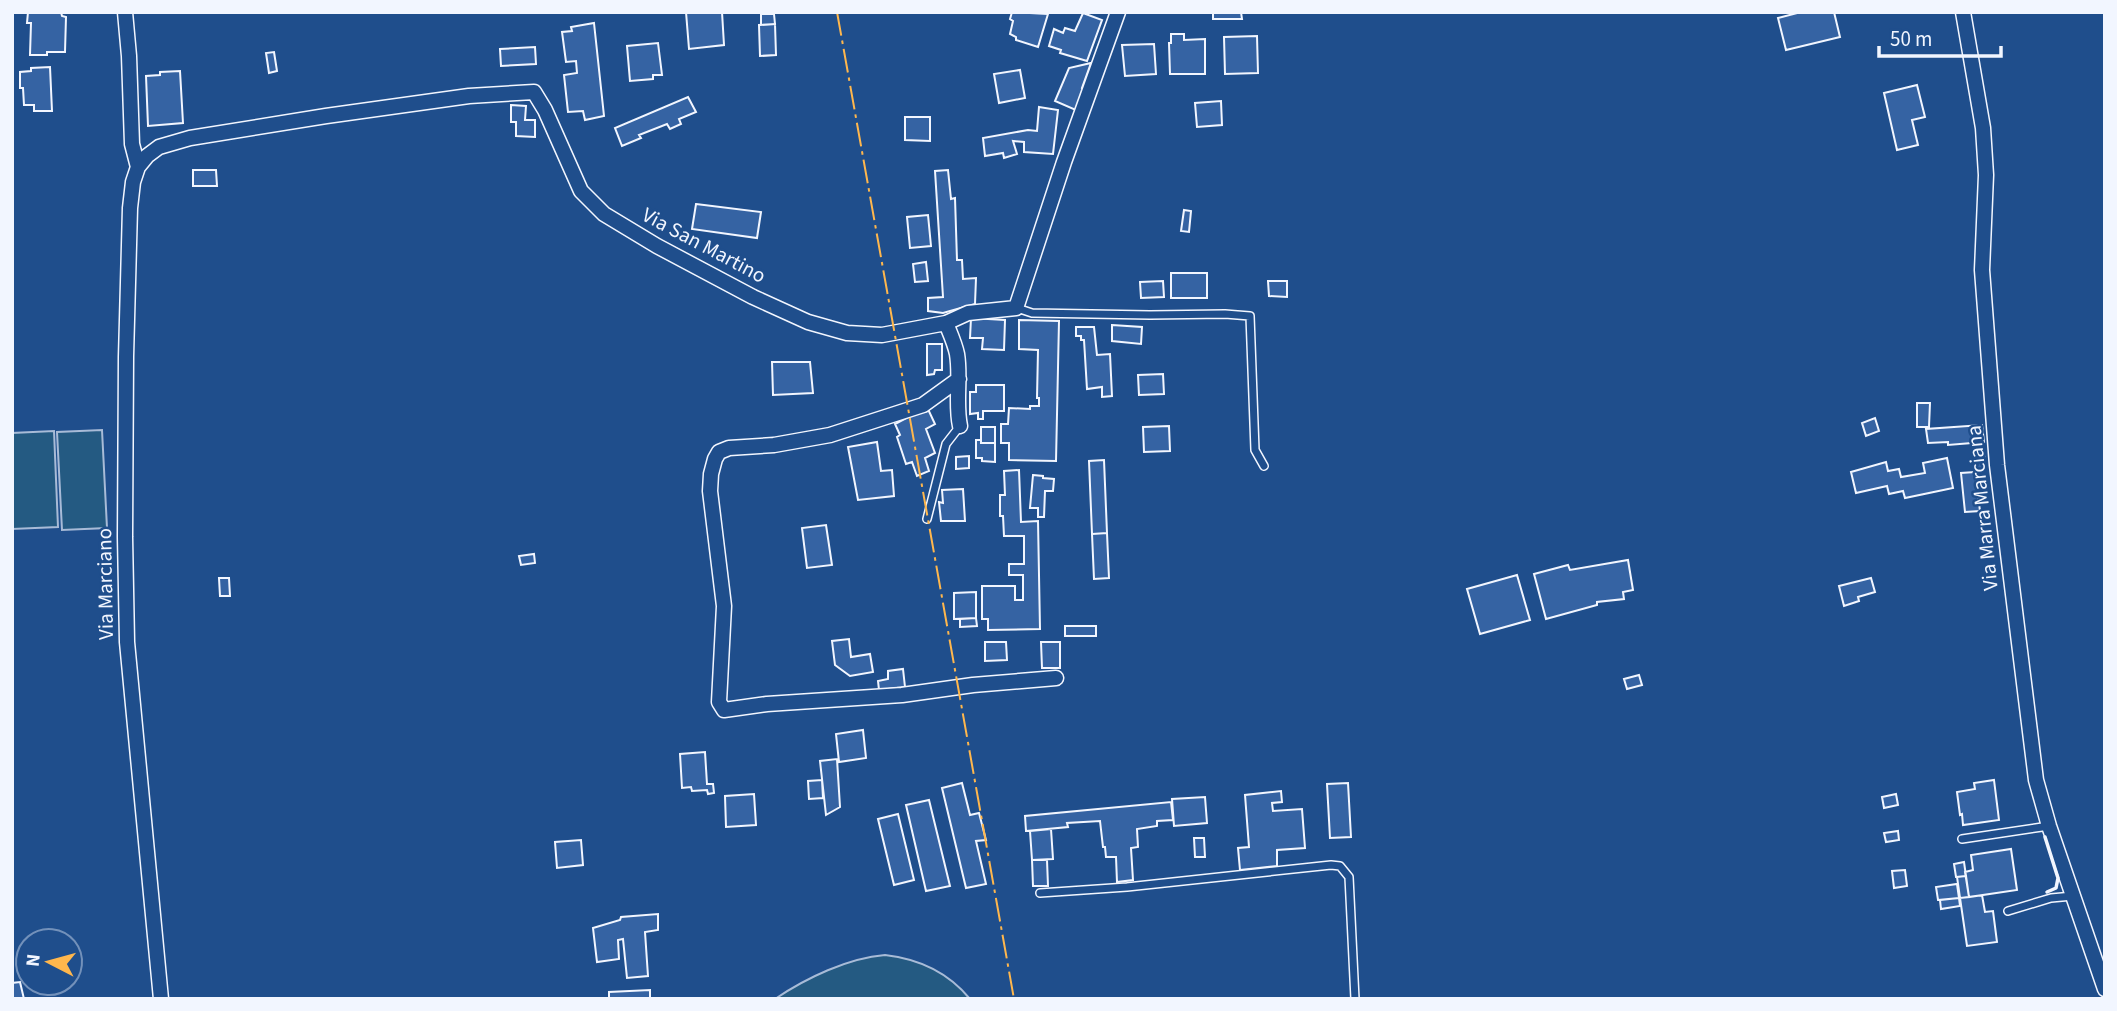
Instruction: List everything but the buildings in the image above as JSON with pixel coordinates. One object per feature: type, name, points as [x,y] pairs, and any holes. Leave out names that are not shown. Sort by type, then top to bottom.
[{"type":"street","points":[[125,12],[132,144],[138,167]]},
{"type":"street","points":[[1016,308],[1118,12]]},
{"type":"street","name":"Via Marra Marciana","points":[[1964,12],[1983,128],[1986,175],[1983,270],[1997,465],[2036,780],[2105,989]]},
{"type":"street","name":"Via San Martino","points":[[138,167],[159,147],[190,138],[469,96],[534,92],[545,110],[581,191],[604,214],[657,246],[753,297],[808,322],[847,333],[882,335],[946,323],[968,313],[1016,308]]},
{"type":"street","name":"Via Marciano","points":[[138,167],[130,208],[126,357],[127,642],[161,999]]},
{"type":"street","points":[[946,323],[957,352],[957,413],[960,426]]},
{"type":"street","points":[[959,379],[923,405],[830,435],[774,445],[729,448],[719,452],[711,474],[710,491],[724,606],[720,707],[724,710],[767,704],[902,695],[973,685],[1056,678]]},
{"type":"lane","points":[[1016,308],[1032,313],[1250,316],[1255,450],[1264,466]]},
{"type":"lane","points":[[927,519],[946,444],[960,426]]},
{"type":"lane","points":[[1962,839],[2049,826]]},
{"type":"lane","points":[[1040,892],[1127,887],[1336,865],[1344,869],[1349,877],[1355,999]]},
{"type":"lane","points":[[2008,911],[2052,898],[2073,896]]},
{"type":"shaded area","points":[[102,430],[107,528],[62,530],[57,432]]},
{"type":"shaded area","points":[[54,431],[58,527],[12,529],[12,433]]},
{"type":"shaded area","points":[[885,955],[932,968],[952,981],[970,999],[775,999],[828,970],[857,960]]},
{"type":"wall","points":[[2045,837],[2058,878],[2056,888],[2047,892]]},
{"type":"power","points":[[837,12],[1014,999]]}]
